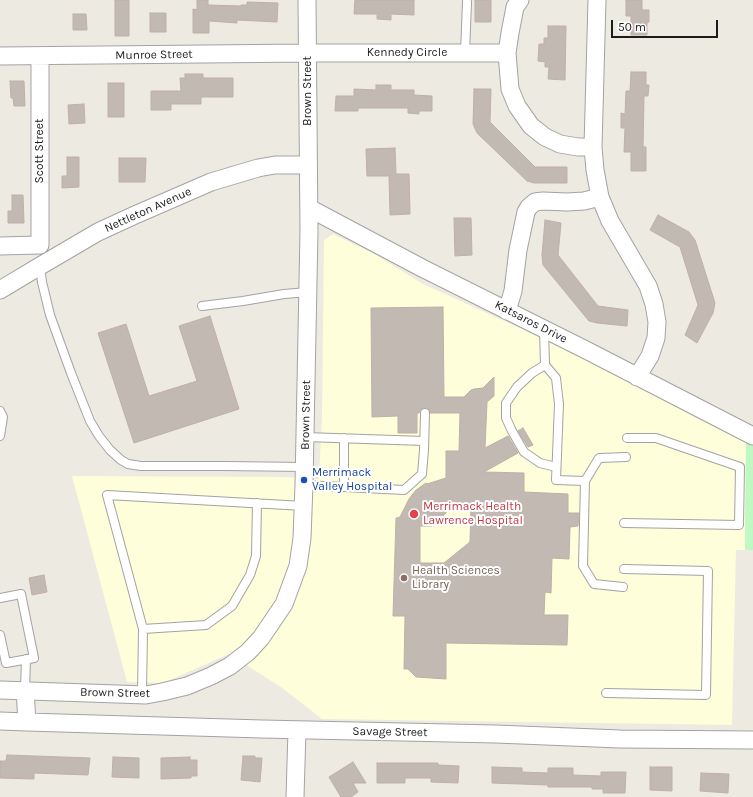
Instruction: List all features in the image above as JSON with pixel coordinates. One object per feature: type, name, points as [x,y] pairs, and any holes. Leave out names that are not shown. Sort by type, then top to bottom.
[{"type":"street","name":"Brown Street","points":[[0,690],[142,694],[162,692],[187,686],[230,666],[248,652],[261,638],[284,604],[298,566],[304,506],[309,208],[307,0]]},
{"type":"street","points":[[520,0],[515,7],[507,53],[510,89],[517,106],[531,126],[545,137],[560,144],[578,147],[593,147]]},
{"type":"street","points":[[597,0],[593,147],[595,170],[600,197],[610,221],[648,286],[654,304],[657,322],[656,338],[650,356],[637,376]]},
{"type":"street","name":"Kennedy Circle","points":[[307,53],[507,53]]},
{"type":"street","name":"Munroe Street","points":[[0,56],[307,53]]},
{"type":"street","name":"Scott Street","points":[[0,246],[40,246],[40,56]]},
{"type":"street","name":"Nettleton Avenue","points":[[0,290],[98,232],[211,182],[258,168],[275,165],[308,165]]},
{"type":"street","points":[[507,311],[513,291],[518,250],[526,212],[529,207],[535,202],[584,201],[600,197]]},
{"type":"street","name":"Katsaros Drive","points":[[309,208],[422,268],[753,436]]},
{"type":"street","points":[[25,690],[27,722]]},
{"type":"street","name":"Savage Street","points":[[0,721],[297,730],[496,734],[620,739],[753,740]]},
{"type":"street","points":[[296,797],[297,730]]},
{"type":"lane","points":[[465,53],[467,2]]},
{"type":"lane","points":[[40,266],[42,282],[50,315],[90,421],[110,450],[121,460],[128,464],[141,466],[305,467]]},
{"type":"lane","points":[[202,306],[308,292]]},
{"type":"lane","points":[[544,329],[545,365],[556,378],[559,404],[556,480],[585,481]]},
{"type":"lane","points":[[545,365],[532,373],[517,387],[506,403],[506,418],[524,452],[540,463],[556,467]]},
{"type":"lane","points":[[0,411],[3,417],[0,436]]},
{"type":"lane","points":[[304,485],[404,490],[422,474],[425,413]]},
{"type":"lane","points":[[305,437],[424,441]]},
{"type":"lane","points":[[344,438],[344,487]]},
{"type":"lane","points":[[624,522],[739,525],[740,467],[656,438],[627,438]]},
{"type":"lane","points":[[623,587],[594,584],[583,566],[585,481],[599,458],[626,457]]},
{"type":"lane","points":[[142,694],[143,629],[107,495],[304,506]]},
{"type":"lane","points":[[143,629],[206,624],[232,606],[250,575],[256,556],[257,503]]},
{"type":"lane","points":[[606,693],[706,695],[708,571],[624,569]]},
{"type":"lane","points":[[0,598],[21,594],[34,658],[6,663],[0,635]]},
{"type":"lane","points":[[25,690],[26,659]]},
{"type":"shaded area","name":"Merrimack Health Lawrence Hospital","points":[[333,234],[376,255],[423,284],[592,361],[698,419],[746,442],[745,550],[736,550],[732,725],[322,719],[281,687],[229,654],[163,683],[127,682],[72,476],[284,477],[319,479],[322,416],[324,240]]},
{"type":"green space","points":[[746,442],[753,446],[753,550],[745,550]]},
{"type":"building","points":[[115,0],[129,0],[129,36],[115,36]]},
{"type":"building","points":[[197,0],[208,0],[208,5],[241,6],[247,5],[247,2],[278,3],[277,22],[237,20],[237,23],[209,21],[209,33],[193,33],[193,9],[197,10]]},
{"type":"building","points":[[355,0],[414,0],[414,15],[391,14],[391,20],[377,19],[377,14],[354,14]]},
{"type":"building","points":[[475,0],[491,0],[491,22],[475,22]]},
{"type":"building","points":[[626,0],[642,0],[642,10],[649,10],[647,35],[631,35],[631,16],[626,16]]},
{"type":"building","points":[[150,13],[166,13],[166,32],[150,32]]},
{"type":"building","points":[[73,14],[86,14],[87,30],[73,30]]},
{"type":"building","points":[[548,26],[566,26],[565,80],[548,79],[549,67],[545,67],[545,62],[538,61],[539,44],[544,44],[544,38],[548,38]]},
{"type":"building","points":[[631,72],[646,72],[646,85],[649,85],[648,96],[644,96],[643,147],[646,147],[646,171],[631,171],[631,152],[624,152],[625,128],[621,128],[621,113],[625,114],[626,91],[630,91]]},
{"type":"building","points":[[185,74],[203,74],[203,78],[233,78],[233,97],[201,97],[201,104],[171,104],[171,110],[151,110],[151,91],[181,91],[180,78],[185,78]]},
{"type":"building","points":[[10,81],[24,81],[25,106],[14,106],[13,98],[11,98]]},
{"type":"building","points":[[108,83],[124,83],[124,117],[108,117]]},
{"type":"building","points":[[376,85],[391,85],[391,90],[414,90],[414,95],[432,96],[432,111],[419,111],[419,114],[408,113],[408,108],[358,108],[358,111],[335,111],[336,96],[354,96],[354,89],[376,90]]},
{"type":"building","points":[[474,89],[491,89],[490,122],[535,167],[567,167],[567,183],[534,183],[527,181],[477,133],[473,124]]},
{"type":"building","points":[[84,104],[85,123],[69,124],[68,105]]},
{"type":"building","points":[[395,148],[396,174],[409,174],[410,214],[390,215],[389,176],[367,176],[366,149]]},
{"type":"building","points":[[67,157],[79,157],[79,187],[62,188],[62,176],[67,176]]},
{"type":"building","points":[[119,158],[146,158],[145,182],[119,182]]},
{"type":"building","points":[[12,195],[23,195],[24,223],[8,223],[8,211],[12,211]]},
{"type":"building","points":[[658,215],[689,232],[695,240],[715,303],[713,313],[697,343],[685,335],[698,305],[680,247],[650,230]]},
{"type":"building","points":[[454,218],[471,218],[472,255],[455,256]]},
{"type":"building","points":[[545,220],[561,223],[558,255],[598,306],[628,310],[627,326],[589,321],[543,265],[542,255]]},
{"type":"building","points":[[443,307],[444,397],[464,397],[471,390],[483,388],[494,377],[494,396],[487,402],[485,448],[508,436],[518,453],[484,472],[524,473],[524,492],[568,494],[568,513],[579,513],[578,526],[570,527],[569,559],[552,558],[551,593],[545,592],[544,615],[568,615],[567,645],[446,643],[446,679],[416,677],[408,669],[404,669],[405,616],[393,616],[396,518],[400,517],[409,499],[416,490],[426,483],[427,484],[446,478],[446,451],[459,451],[460,413],[430,413],[428,409],[423,408],[419,413],[417,413],[417,433],[398,433],[398,416],[372,417],[371,308]],"holes":[[[446,504],[471,504],[470,542],[444,563],[420,563],[420,526],[432,526],[446,513]]]},
{"type":"building","points":[[210,316],[239,409],[134,443],[98,333],[126,324],[149,396],[197,381],[179,326]]},
{"type":"building","points":[[523,428],[533,445],[528,447],[518,431]]},
{"type":"building","points":[[44,575],[47,592],[32,595],[29,578]]},
{"type":"building","points":[[7,755],[90,758],[88,775],[34,773],[34,779],[0,778],[0,761],[6,761]]},
{"type":"building","points":[[243,756],[255,756],[255,758],[262,758],[260,782],[241,780]]},
{"type":"building","points":[[113,757],[139,758],[139,778],[112,777]]},
{"type":"building","points":[[190,757],[190,760],[197,760],[197,776],[191,776],[191,778],[161,779],[161,758]]},
{"type":"building","points":[[353,762],[366,783],[353,783],[358,792],[351,797],[341,797],[329,777]]},
{"type":"building","points":[[377,763],[438,763],[438,765],[459,766],[458,783],[431,782],[431,778],[405,778],[405,783],[377,783]]},
{"type":"building","points":[[492,767],[522,768],[522,772],[548,773],[548,768],[573,768],[573,775],[601,776],[601,772],[626,772],[625,793],[603,793],[603,789],[592,789],[592,787],[548,787],[548,785],[492,783]]},
{"type":"building","points":[[650,767],[672,767],[672,791],[650,790]]},
{"type":"building","points":[[701,773],[729,774],[728,793],[700,791]]},
{"type":"place","name":"Merrimack Valley Hospital","points":[[304,480]]},
{"type":"place","name":"Merrimack Health Lawrence Hospital","points":[[414,514]]},
{"type":"place","name":"Health Sciences Library","points":[[404,578]]}]
